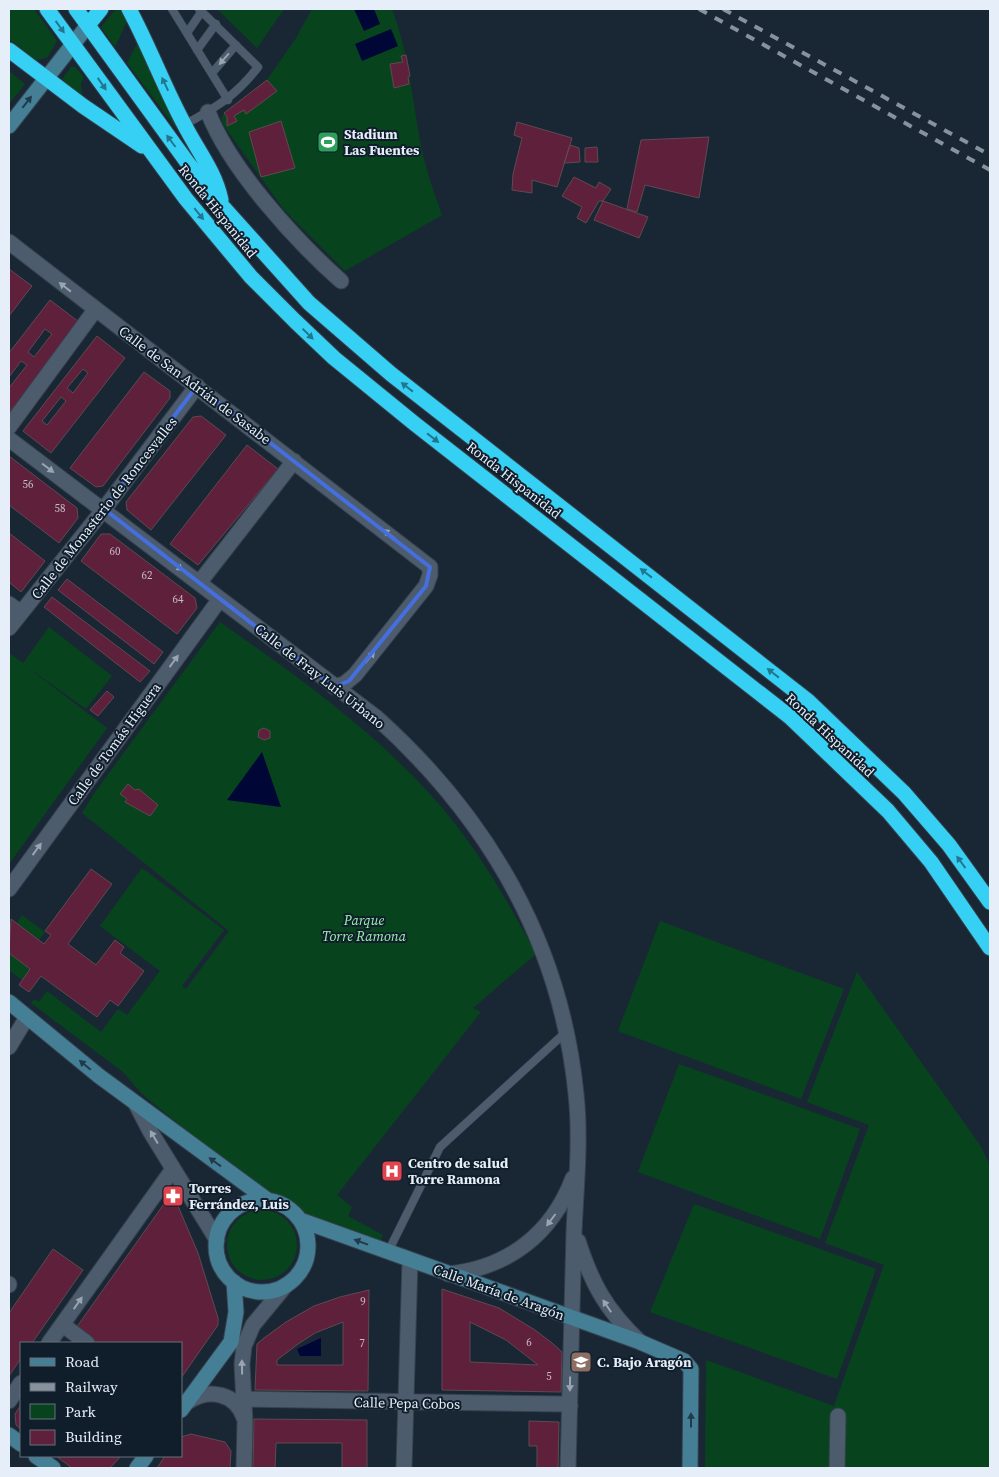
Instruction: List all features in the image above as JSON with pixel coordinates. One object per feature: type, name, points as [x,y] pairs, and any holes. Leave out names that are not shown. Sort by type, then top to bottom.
[{"type":"highway","name":"Ronda Hispanidad","points":[[47,9],[149,151],[252,277],[334,358],[755,690],[826,750],[888,811],[931,862],[990,948]]},
{"type":"highway","name":"Ronda Hispanidad","points":[[76,9],[154,117],[223,207],[309,303],[347,338],[808,701],[904,793],[949,845],[990,902]]},
{"type":"highway","points":[[88,25],[101,9]]},
{"type":"highway","points":[[129,9],[184,125],[213,174],[223,207]]},
{"type":"highway","points":[[9,50],[117,131],[149,151]]},
{"type":"street","points":[[9,126],[88,25]]},
{"type":"street","points":[[208,112],[213,127],[244,173],[291,232],[341,281]]},
{"type":"street","name":"Calle de San Adrián de Sasabe","points":[[9,242],[90,315],[197,386],[291,466],[430,567],[430,575],[426,586],[355,676],[344,684],[334,687]]},
{"type":"street","points":[[9,430],[90,315]]},
{"type":"street","name":"Calle de Monasterio de Roncesvalles","points":[[9,628],[104,509],[197,386]]},
{"type":"street","name":"Calle de Fray Luis Urbano","points":[[9,430],[104,509],[202,579],[220,599],[334,687],[356,701],[412,750],[442,783],[495,856],[533,927],[566,1032],[576,1092],[577,1160],[568,1468]]},
{"type":"street","points":[[202,579],[291,466]]},
{"type":"street","name":"Calle de Tomás Higuera","points":[[9,889],[220,599]]},
{"type":"street","points":[[9,604],[21,613]]},
{"type":"street","points":[[355,676],[354,693],[356,701]]},
{"type":"street","points":[[9,1002],[136,1104],[269,1201],[286,1207],[303,1221],[309,1242],[308,1253],[296,1276],[286,1284],[252,1325],[247,1336],[242,1364],[245,1422],[244,1468]]},
{"type":"street","points":[[9,1046],[27,1017]]},
{"type":"street","points":[[136,1104],[217,1240],[220,1263],[234,1282],[246,1289],[260,1292],[273,1290],[286,1284]]},
{"type":"street","name":"Calle de Fray Luis Urbano","points":[[448,1274],[485,1267],[519,1251],[533,1239],[558,1211],[570,1186],[577,1160]]},
{"type":"street","points":[[50,1342],[173,1169]]},
{"type":"street","points":[[217,1240],[225,1220],[241,1206],[255,1201],[269,1201]]},
{"type":"street","name":"Calle María de Aragón","points":[[303,1221],[640,1342],[684,1361],[691,1369],[690,1468]]},
{"type":"street","points":[[574,1229],[592,1281],[600,1296],[621,1324],[640,1342]]},
{"type":"street","points":[[404,1468],[410,1260]]},
{"type":"street","points":[[185,1406],[231,1342],[236,1312],[234,1282]]},
{"type":"street","points":[[63,1325],[86,1342]]},
{"type":"street","points":[[9,1401],[20,1384]]},
{"type":"street","points":[[185,1406],[210,1394],[229,1398],[239,1406],[245,1422]]},
{"type":"street","name":"Calle Pepa Cobos","points":[[244,1400],[562,1404],[570,1406]]},
{"type":"street","points":[[836,1468],[838,1416]]},
{"type":"street","points":[[9,1435],[20,1443]]},
{"type":"street","points":[[37,1457],[53,1468]]},
{"type":"street","points":[[137,1468],[145,1457]]},
{"type":"lane","points":[[172,9],[228,100]]},
{"type":"lane","points":[[184,125],[228,100],[243,86],[258,67],[201,10],[187,33]]},
{"type":"lane","points":[[197,50],[216,24]]},
{"type":"lane","points":[[212,73],[236,45]]},
{"type":"lane","points":[[388,1252],[440,1147],[566,1032]]},
{"type":"highlighted area","points":[[197,386],[430,567],[426,586],[349,681],[334,687],[104,509]]},
{"type":"green space","points":[[9,9],[34,9],[57,41],[48,57],[38,60],[33,58],[9,39]]},
{"type":"green space","points":[[116,9],[123,9],[128,19],[115,47],[101,27]]},
{"type":"green space","points":[[217,9],[284,9],[257,48]]},
{"type":"green space","name":"Stadium Las Fuentes","points":[[312,9],[392,9],[405,53],[422,151],[442,215],[345,271],[284,210],[224,126],[221,118],[224,113],[267,80],[296,38]]},
{"type":"green space","points":[[139,40],[180,131],[179,132],[127,63]]},
{"type":"green space","points":[[71,67],[75,67],[84,77],[81,83],[82,96],[61,81]]},
{"type":"green space","points":[[9,71],[25,84],[9,104]]},
{"type":"green space","name":"Parque Torre Ramona","points":[[220,622],[346,715],[404,767],[431,795],[456,825],[489,872],[536,954],[473,1008],[481,1012],[337,1195],[352,1207],[348,1216],[383,1235],[378,1246],[323,1225],[299,1212],[216,1155],[142,1094],[123,1072],[31,1003],[34,999],[39,1002],[47,991],[101,1032],[118,1009],[127,1015],[160,971],[100,926],[142,868],[224,930],[182,986],[186,989],[229,931],[82,813],[95,792]]},
{"type":"green space","points":[[49,627],[112,676],[86,709],[23,664],[107,728],[9,864],[9,653],[23,663]]},
{"type":"green space","points":[[22,915],[45,932],[39,940],[17,923]]},
{"type":"green space","points":[[660,921],[844,989],[801,1099],[618,1031]]},
{"type":"green space","points":[[9,953],[30,969],[22,980],[9,970]]},
{"type":"green space","points":[[857,972],[980,1145],[990,1165],[990,1468],[705,1468],[706,1360],[834,1406],[884,1265],[825,1243],[869,1125],[807,1102]]},
{"type":"green space","points":[[679,1064],[860,1129],[820,1239],[638,1172]]},
{"type":"green space","points":[[694,1204],[876,1269],[837,1379],[650,1312]]},
{"type":"green space","points":[[255,1210],[269,1210],[282,1216],[291,1225],[297,1238],[295,1258],[287,1270],[269,1280],[255,1280],[242,1274],[233,1265],[227,1252],[227,1238],[233,1225],[242,1216]]},
{"type":"shaded area","points":[[354,9],[374,9],[380,24],[364,31]]},
{"type":"shaded area","points":[[391,29],[398,46],[362,61],[355,44]]},
{"type":"shaded area","points":[[262,752],[281,807],[227,800]]},
{"type":"shaded area","points":[[321,1338],[321,1356],[300,1356],[297,1349]]},
{"type":"building","points":[[406,55],[410,76],[408,77],[409,84],[394,88],[390,64],[403,62],[401,56]]},
{"type":"building","points":[[267,80],[277,91],[246,114],[244,110],[234,116],[237,121],[227,126],[227,117],[224,113]]},
{"type":"building","points":[[281,121],[295,168],[261,177],[249,132]]},
{"type":"building","points":[[517,122],[572,138],[557,187],[532,180],[532,193],[512,190],[513,174],[522,138],[514,135]]},
{"type":"building","points":[[709,137],[699,198],[645,185],[637,212],[627,209],[641,140]]},
{"type":"building","points":[[570,145],[579,148],[580,162],[564,163]]},
{"type":"building","points":[[597,147],[598,162],[585,162],[585,148]]},
{"type":"building","points":[[574,177],[596,188],[599,182],[611,189],[603,201],[599,201],[586,223],[577,218],[582,207],[562,196]]},
{"type":"building","points":[[603,201],[648,217],[639,238],[594,220]]},
{"type":"building","points":[[9,269],[32,286],[9,316]]},
{"type":"building","points":[[50,300],[79,322],[9,413],[9,388],[27,365],[21,361],[9,377],[9,353]],"holes":[[[45,329],[52,334],[34,357],[28,352]]]},
{"type":"building","points":[[97,336],[125,358],[51,453],[23,431]],"holes":[[[83,369],[88,373],[73,393],[67,388]],[[61,397],[66,401],[47,425],[42,421]]]},
{"type":"building","points":[[144,372],[170,391],[170,398],[103,486],[96,487],[70,468]]},
{"type":"building","points":[[201,416],[226,435],[151,530],[127,510],[126,502],[193,417]]},
{"type":"building","points":[[247,445],[278,469],[198,565],[170,544]]},
{"type":"building","points":[[9,456],[77,508],[78,518],[59,543],[9,505]]},
{"type":"building","points":[[9,533],[45,561],[21,592],[9,582]]},
{"type":"building","points":[[101,534],[110,534],[195,598],[197,608],[177,634],[81,561]]},
{"type":"building","points":[[67,579],[163,652],[154,664],[58,590]]},
{"type":"building","points":[[52,597],[150,671],[140,682],[44,607]]},
{"type":"building","points":[[107,691],[114,697],[98,716],[90,710]]},
{"type":"building","points":[[264,728],[270,731],[270,738],[264,740],[258,737],[259,730]]},
{"type":"building","points":[[128,784],[135,790],[139,789],[158,805],[150,816],[125,802],[127,799],[120,794]]},
{"type":"building","points":[[91,869],[112,884],[68,944],[96,965],[115,940],[124,947],[120,953],[144,971],[118,1006],[110,1000],[97,1017],[41,976],[29,992],[19,985],[30,969],[9,953],[11,919],[44,944],[51,935],[45,931]]},
{"type":"building","points":[[175,1199],[198,1253],[218,1318],[218,1325],[182,1377],[182,1342],[95,1342],[76,1328],[166,1201]]},
{"type":"building","points":[[53,1249],[83,1270],[33,1342],[20,1342],[20,1360],[9,1376],[9,1313]]},
{"type":"building","points":[[442,1289],[499,1308],[535,1330],[562,1352],[561,1392],[442,1390]],"holes":[[[470,1322],[506,1340],[538,1365],[470,1362]]]},
{"type":"building","points":[[369,1290],[368,1391],[255,1390],[257,1344],[286,1322],[314,1306]],"holes":[[[343,1322],[343,1365],[277,1365],[277,1360],[315,1333]]]},
{"type":"building","points":[[20,1406],[20,1428],[16,1425],[15,1414]]},
{"type":"building","points":[[254,1419],[367,1420],[367,1468],[342,1468],[342,1443],[276,1443],[275,1468],[253,1468]]},
{"type":"building","points":[[529,1421],[559,1422],[558,1468],[537,1468],[537,1446],[529,1446]]},
{"type":"building","points":[[191,1434],[225,1442],[231,1451],[230,1468],[157,1468],[164,1457],[182,1457],[182,1437]]},
{"type":"building","points":[[57,1457],[120,1457],[110,1468],[72,1468]]},
{"type":"railway","points":[[699,9],[990,170]]},
{"type":"railway","points":[[723,9],[990,155]]},
{"type":"place","name":"Stadium Las Fuentes","points":[[328,142]]},
{"type":"place","name":"Centro de salud Torre Ramona","points":[[392,1171]]},
{"type":"place","name":"Torres Ferrández, Luis","points":[[173,1196]]},
{"type":"place","name":"C. Bajo Aragón","points":[[581,1362]]}]
